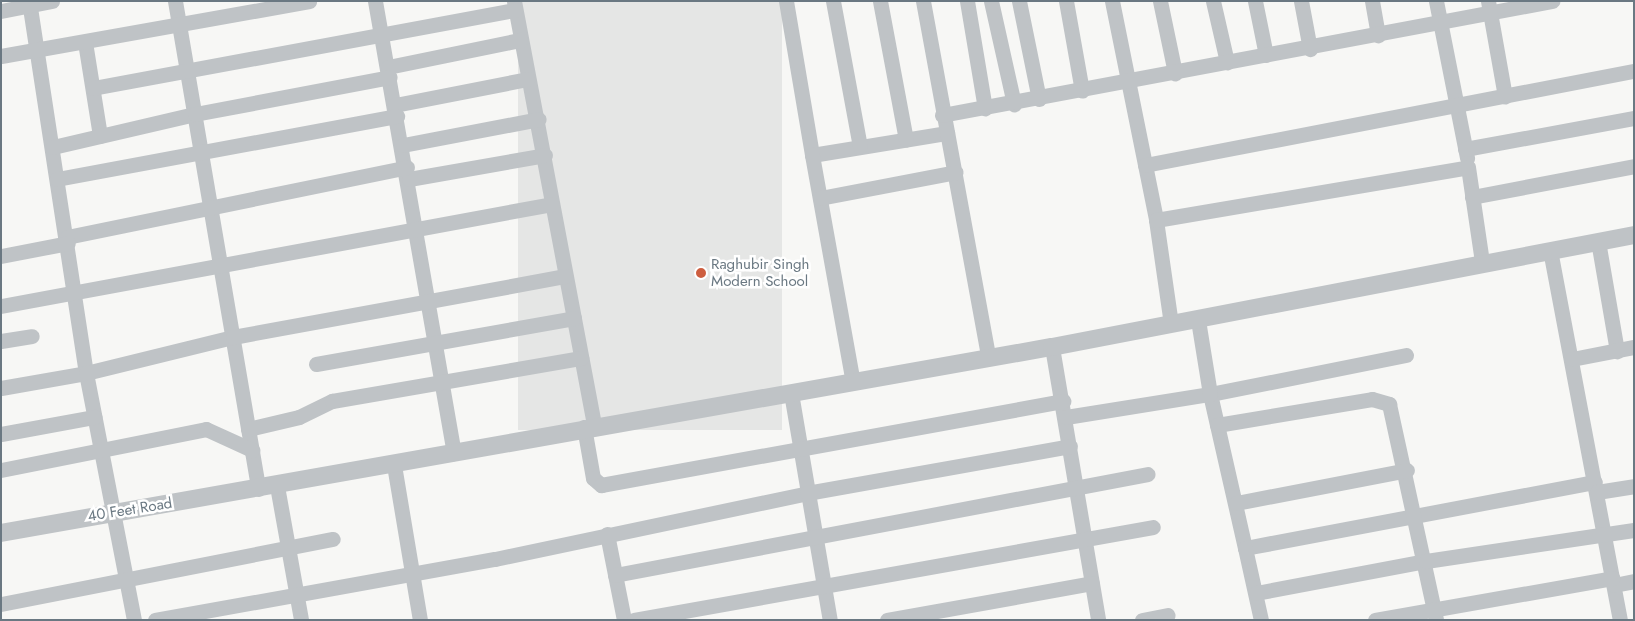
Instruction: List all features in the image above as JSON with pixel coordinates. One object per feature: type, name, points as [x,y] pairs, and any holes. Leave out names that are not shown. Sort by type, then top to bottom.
[{"type":"street","points":[[1,11],[29,3],[52,1]]},
{"type":"street","points":[[175,1],[212,205],[258,489]]},
{"type":"street","points":[[1,56],[309,1]]},
{"type":"street","points":[[375,1],[438,342],[454,453]]},
{"type":"street","points":[[786,1],[853,382]]},
{"type":"street","points":[[833,1],[860,147]]},
{"type":"street","points":[[880,1],[906,140]]},
{"type":"street","points":[[923,1],[942,115],[956,172],[988,356]]},
{"type":"street","points":[[967,1],[985,108]]},
{"type":"street","points":[[991,1],[1014,104]]},
{"type":"street","points":[[1019,1],[1040,99]]},
{"type":"street","points":[[1066,1],[1082,91]]},
{"type":"street","points":[[1112,1],[1156,220],[1171,324]]},
{"type":"street","points":[[1160,1],[1175,73]]},
{"type":"street","points":[[1213,1],[1227,62]]},
{"type":"street","points":[[1255,1],[1266,55]]},
{"type":"street","points":[[1301,1],[1310,49]]},
{"type":"street","points":[[1372,1],[1378,34]]},
{"type":"street","points":[[1436,1],[1465,149],[1482,262]]},
{"type":"street","points":[[942,115],[1128,84],[1227,62],[1310,49],[1440,23],[1489,7],[1552,1]]},
{"type":"street","points":[[29,3],[58,179],[86,373],[134,620]]},
{"type":"street","points":[[92,88],[382,34],[514,6],[527,80],[539,119],[552,204],[581,358],[593,478],[601,485],[1063,401]]},
{"type":"street","points":[[1489,7],[1505,96]]},
{"type":"street","points":[[53,148],[195,114],[389,72],[520,40]]},
{"type":"street","points":[[85,42],[100,136]]},
{"type":"street","points":[[1145,165],[1457,108],[1505,96],[1634,71]]},
{"type":"street","points":[[58,179],[202,153],[527,80]]},
{"type":"street","points":[[1465,149],[1634,118]]},
{"type":"street","points":[[403,145],[539,119]]},
{"type":"street","points":[[812,155],[947,133]]},
{"type":"street","points":[[1,256],[212,205],[408,173],[545,155]]},
{"type":"street","points":[[1472,197],[1634,166]]},
{"type":"street","points":[[1156,220],[1468,167]]},
{"type":"street","points":[[820,198],[956,172]]},
{"type":"street","points":[[1,306],[552,204]]},
{"type":"street","name":"40 Feet Road","points":[[1,532],[277,486],[589,426],[791,393],[988,356],[1052,347],[1198,320],[1482,262],[1634,235]]},
{"type":"street","points":[[1598,242],[1617,351]]},
{"type":"street","points":[[1550,250],[1620,620]]},
{"type":"street","points":[[1,388],[86,373],[233,337],[566,276]]},
{"type":"street","points":[[316,364],[574,318]]},
{"type":"street","points":[[1198,320],[1210,394],[1261,620]]},
{"type":"street","points":[[1,342],[32,336]]},
{"type":"street","points":[[1052,347],[1066,418],[1098,620]]},
{"type":"street","points":[[1572,359],[1634,348]]},
{"type":"street","points":[[1066,418],[1210,394],[1406,355]]},
{"type":"street","points":[[248,429],[299,417],[332,401],[581,358]]},
{"type":"street","points":[[791,393],[798,450],[830,620]]},
{"type":"street","points":[[1217,425],[1381,400],[1392,409],[1426,561],[1435,614]]},
{"type":"street","points":[[1,434],[94,417]]},
{"type":"street","points":[[1,470],[206,429],[252,450]]},
{"type":"street","points":[[155,620],[297,596],[807,494],[1070,446]]},
{"type":"street","points":[[394,465],[420,620]]},
{"type":"street","points":[[1236,503],[1406,470]]},
{"type":"street","points":[[615,575],[816,540],[1148,474]]},
{"type":"street","points":[[277,486],[301,620]]},
{"type":"street","points":[[1245,548],[1416,514],[1596,487],[1634,486]]},
{"type":"street","points":[[634,620],[1153,527]]},
{"type":"street","points":[[1256,593],[1426,561],[1605,536],[1634,530]]},
{"type":"street","points":[[606,534],[624,620]]},
{"type":"street","points":[[1,604],[333,538]]},
{"type":"street","points":[[1375,620],[1435,614],[1613,581],[1634,581]]},
{"type":"street","points":[[887,620],[1092,582]]},
{"type":"street","points":[[1142,620],[1168,615]]},
{"type":"shaded area","name":"Raghubir Singh Modern School","points":[[518,1],[782,1],[782,430],[518,430]]},
{"type":"place","name":"Raghubir Singh Modern School","points":[[701,273]]}]
